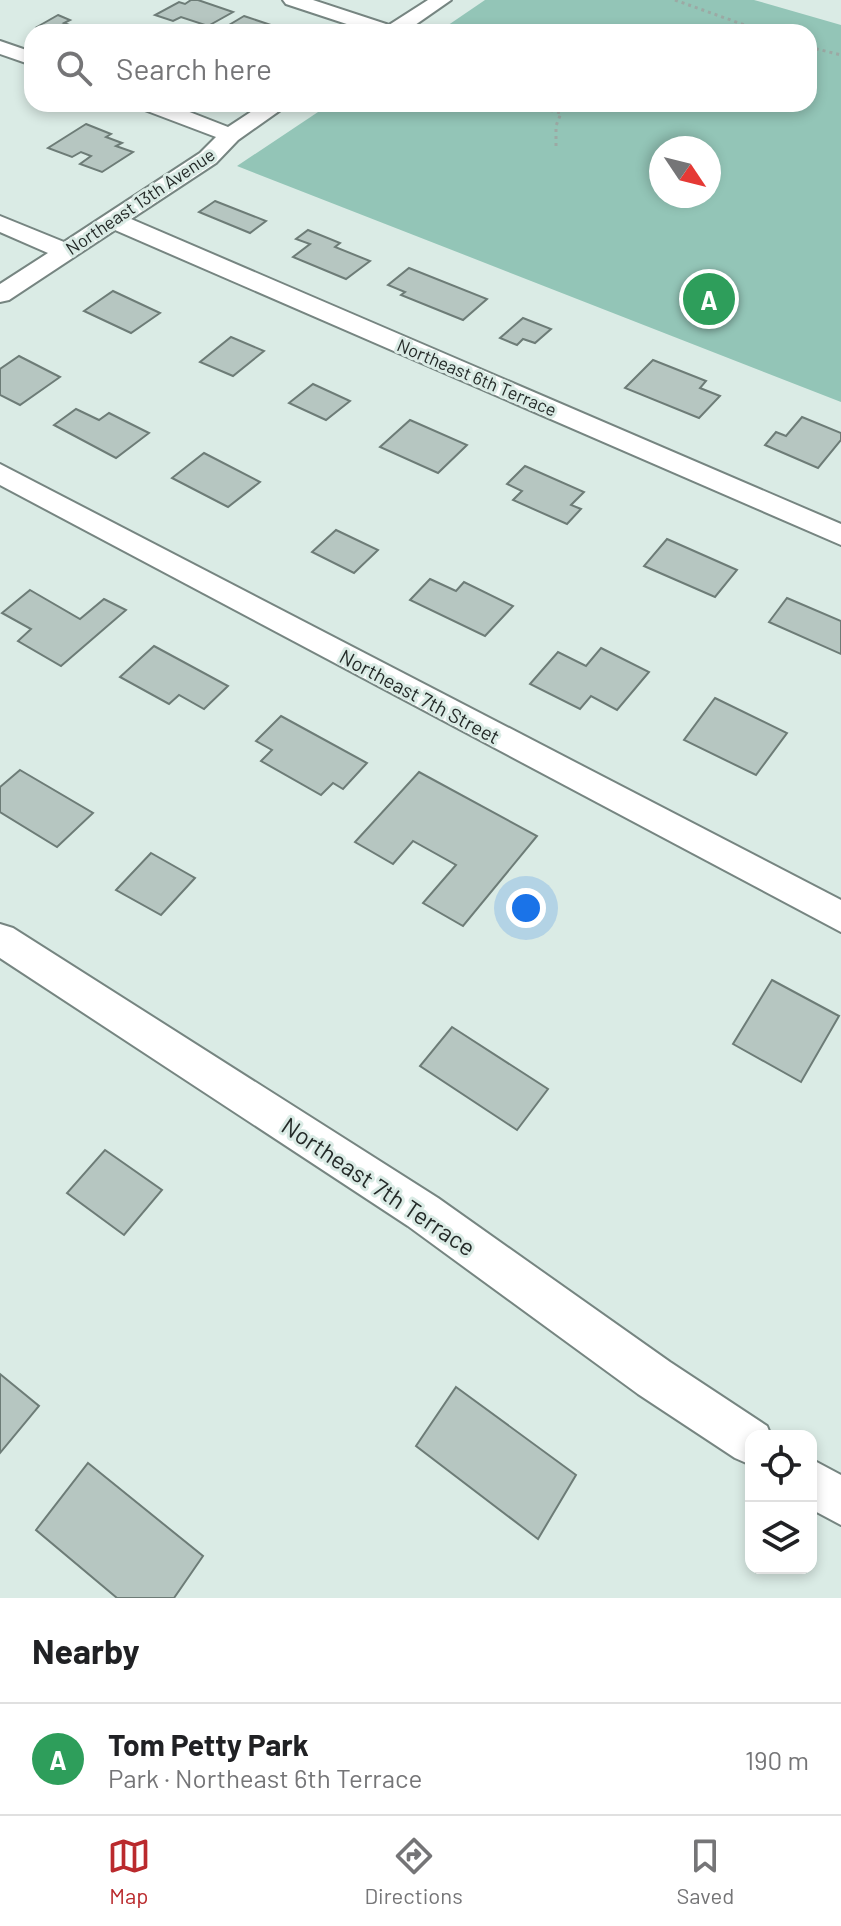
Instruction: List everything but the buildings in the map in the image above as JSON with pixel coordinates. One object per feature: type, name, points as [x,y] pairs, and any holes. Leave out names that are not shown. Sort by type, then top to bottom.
[{"type":"street","points":[[293,0],[366,24]]},
{"type":"street","points":[[404,24],[441,0]]},
{"type":"street","points":[[0,47],[24,56]]},
{"type":"street","points":[[171,112],[230,135]]},
{"type":"street","name":"Northeast 13th Avenue","points":[[0,295],[208,158],[230,135],[266,112]]},
{"type":"street","name":"Northeast 6th Terrace","points":[[113,220],[841,535]]},
{"type":"street","points":[[0,223],[65,251]]},
{"type":"street","name":"Northeast 7th Street","points":[[0,473],[841,917]]},
{"type":"street","name":"Northeast 7th Terrace","points":[[0,939],[423,1212],[654,1378],[745,1438]]},
{"type":"street","points":[[817,1486],[841,1502]]},
{"type":"path","points":[[675,0],[742,24]]},
{"type":"path","points":[[817,49],[841,55]]},
{"type":"path","points":[[556,149],[559,112]]},
{"type":"green space","points":[[485,0],[754,0],[841,25],[841,402],[237,166],[318,112],[817,112],[817,24],[450,24]]},
{"type":"place","name":"Tom Petty Park","points":[[709,299]]}]
